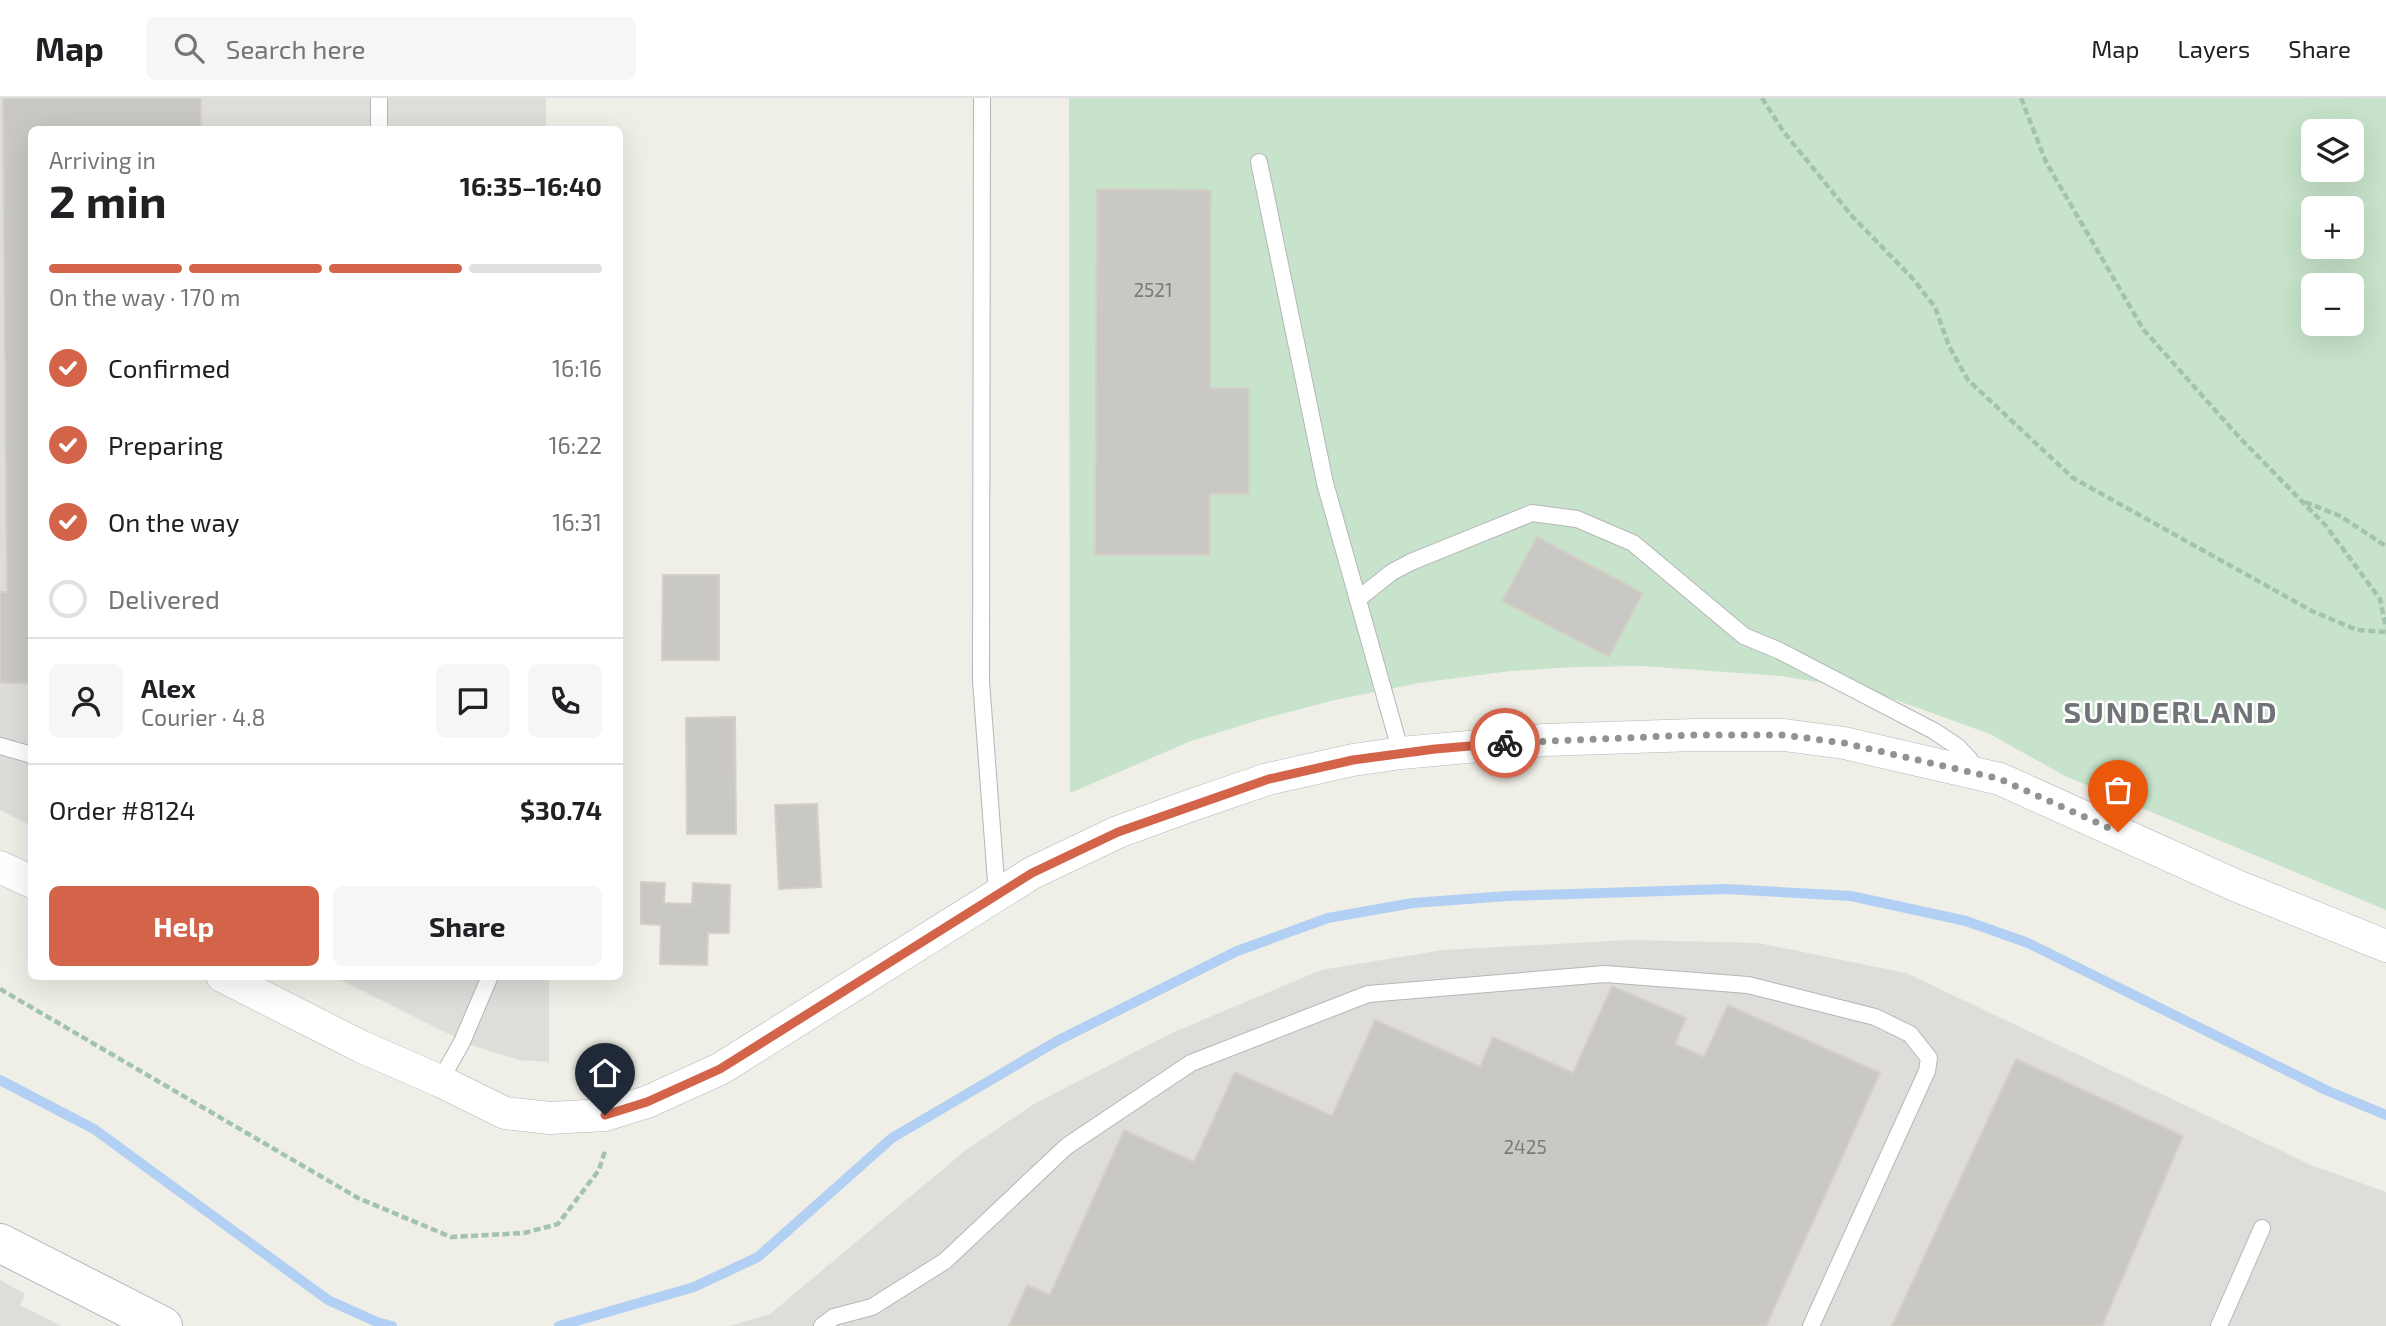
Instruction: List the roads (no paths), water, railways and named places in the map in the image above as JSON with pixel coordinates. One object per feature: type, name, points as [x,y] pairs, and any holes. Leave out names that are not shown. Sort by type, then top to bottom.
[{"type":"street","points":[[230,980],[360,1046],[505,1113],[550,1118],[605,1115],[647,1102],[720,1069],[1032,873],[1118,832],[1189,806],[1269,779],[1353,760],[1401,753],[1545,740],[1694,735],[1784,735],[1844,743],[2000,779],[2237,886],[2386,946]]},
{"type":"street","points":[[0,867],[28,880]]},
{"type":"street","points":[[0,1242],[163,1326]]},
{"type":"lane","points":[[379,98],[379,126]]},
{"type":"lane","points":[[982,98],[981,681],[997,895]]},
{"type":"lane","points":[[1259,162],[1325,483],[1401,753]]},
{"type":"lane","points":[[1357,599],[1392,572],[1411,562],[1532,513],[1577,519],[1633,543],[1744,636],[1780,651],[1934,731],[1958,747],[1977,772]]},
{"type":"lane","points":[[0,746],[28,754]]},
{"type":"lane","points":[[822,1326],[834,1317],[872,1307],[946,1261],[1067,1146],[1191,1063],[1368,995],[1605,974],[1748,985],[1875,1017],[1910,1034],[1929,1058],[1927,1072],[1811,1326]]},
{"type":"lane","points":[[440,1081],[463,1042],[488,980]]},
{"type":"lane","points":[[2219,1326],[2262,1228]]},
{"type":"waterway","points":[[559,1326],[694,1287],[758,1257],[892,1138],[1057,1041],[1237,951],[1328,918],[1413,903],[1508,896],[1726,889],[1851,896],[1966,921],[2028,943],[2328,1091],[2386,1115]]},
{"type":"waterway","points":[[0,1080],[94,1129],[328,1300],[392,1326]]},
{"type":"district","name":"SUNDERLAND","points":[[2171,711]]}]
